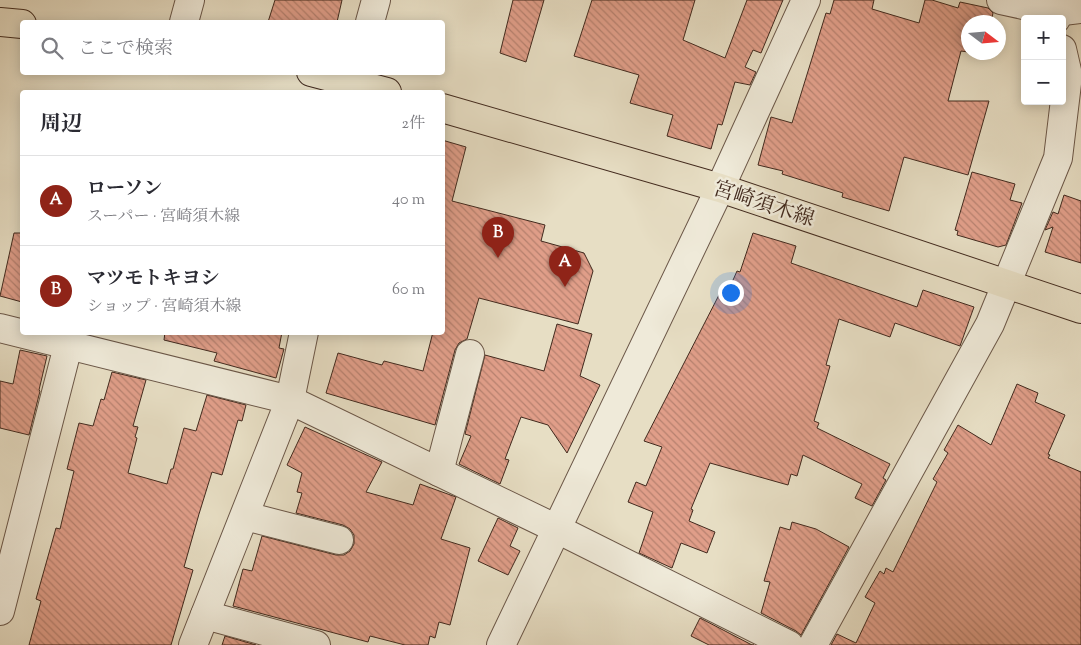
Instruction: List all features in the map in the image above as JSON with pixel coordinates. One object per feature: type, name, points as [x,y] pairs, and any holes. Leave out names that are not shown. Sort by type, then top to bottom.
[{"type":"main road","points":[[0,22],[20,24]]},
{"type":"main road","points":[[323,75],[380,90]]},
{"type":"main road","name":"宮崎須木線","points":[[445,109],[720,188],[1081,309]]},
{"type":"street","points":[[185,20],[190,0]]},
{"type":"street","points":[[371,20],[376,0]]},
{"type":"street","points":[[501,645],[720,188],[806,0]]},
{"type":"street","points":[[1001,0],[1064,13]]},
{"type":"street","points":[[813,645],[990,324],[1058,158],[1068,75],[1065,60]]},
{"type":"street","points":[[0,328],[20,333]]},
{"type":"street","points":[[26,335],[290,400],[557,529],[789,645]]},
{"type":"street","points":[[193,645],[290,400],[303,335]]},
{"type":"street","points":[[0,611],[68,346]]},
{"type":"street","points":[[439,472],[470,354]]},
{"type":"street","points":[[245,516],[339,540]]},
{"type":"street","points":[[206,614],[316,645]]},
{"type":"building","points":[[275,0],[342,0],[337,20],[269,20]]},
{"type":"building","points":[[513,0],[544,0],[526,62],[500,53]]},
{"type":"building","points":[[592,0],[695,0],[683,40],[725,58],[747,0],[783,0],[761,53],[753,50],[745,67],[756,72],[750,85],[735,82],[722,125],[718,124],[711,149],[667,136],[673,115],[630,103],[639,75],[574,56]]},
{"type":"building","points":[[834,0],[874,0],[872,9],[919,23],[925,0],[932,0],[958,8],[960,2],[988,8],[993,13],[993,15],[961,15],[961,51],[948,101],[989,101],[968,175],[904,157],[889,211],[842,197],[843,193],[782,174],[783,171],[758,165],[771,117],[792,123],[826,13],[830,14]]},
{"type":"building","points":[[445,141],[466,147],[452,201],[545,225],[541,241],[584,253],[593,271],[578,324],[479,298],[467,339],[459,343],[455,350],[435,425],[326,393],[338,353],[382,365],[384,361],[423,371],[432,335],[445,335]]},
{"type":"building","points":[[972,172],[1015,184],[1010,200],[1022,203],[1006,245],[998,247],[957,235],[958,231],[955,230]]},
{"type":"building","points":[[1064,195],[1081,201],[1081,263],[1045,252],[1053,227],[1045,230],[1053,212],[1058,214]]},
{"type":"building","points":[[14,233],[20,233],[20,301],[0,296]]},
{"type":"building","points":[[753,233],[796,246],[791,263],[917,307],[923,290],[974,307],[960,346],[895,323],[890,337],[839,319],[826,365],[830,366],[814,421],[819,423],[817,428],[890,464],[883,478],[886,480],[872,506],[855,498],[862,484],[803,455],[797,476],[791,474],[788,485],[710,463],[691,509],[693,510],[689,521],[715,532],[707,553],[681,543],[672,568],[639,553],[653,512],[628,502],[636,482],[646,486],[662,447],[644,441],[720,293],[726,296],[737,271],[740,272]]},
{"type":"building","points":[[557,324],[592,334],[580,376],[600,385],[567,453],[548,425],[521,417],[505,459],[509,460],[500,484],[459,464],[471,436],[465,434],[485,355],[544,371]]},
{"type":"building","points":[[165,335],[281,335],[279,348],[284,349],[276,378],[214,361],[217,353],[164,340]]},
{"type":"building","points":[[20,350],[47,356],[29,435],[0,428],[0,381],[13,384]]},
{"type":"building","points":[[112,372],[146,380],[133,426],[138,427],[135,437],[137,438],[128,473],[167,484],[184,428],[196,431],[207,395],[246,405],[242,421],[238,420],[222,475],[212,472],[184,567],[193,570],[171,645],[29,645],[41,601],[36,599],[56,528],[60,529],[74,471],[67,469],[79,423],[93,426],[101,399],[104,400]]},
{"type":"building","points":[[1017,384],[1038,393],[1035,402],[1065,415],[1048,458],[1081,472],[1081,645],[831,645],[837,634],[856,643],[875,603],[865,597],[880,571],[884,574],[886,568],[893,572],[937,482],[933,479],[948,453],[944,450],[958,425],[991,445]]},
{"type":"building","points":[[305,427],[382,462],[366,492],[413,505],[420,484],[456,497],[441,539],[470,548],[450,625],[439,622],[435,638],[430,636],[428,645],[405,645],[370,636],[368,642],[233,606],[243,569],[252,571],[262,536],[336,555],[344,555],[350,551],[354,544],[354,535],[350,529],[343,525],[296,513],[302,493],[297,492],[302,473],[287,465]]},
{"type":"building","points":[[498,518],[518,528],[510,546],[520,551],[508,575],[478,561]]},
{"type":"building","points":[[792,522],[816,529],[849,547],[801,635],[761,613],[770,582],[764,581],[780,527],[790,530]]},
{"type":"building","points":[[700,618],[752,645],[709,645],[691,636]]},
{"type":"building","points":[[225,636],[256,645],[222,645]]},
{"type":"place","name":"マツモトキヨシ","points":[[498,258]]},
{"type":"place","name":"ローソン","points":[[565,287]]}]
